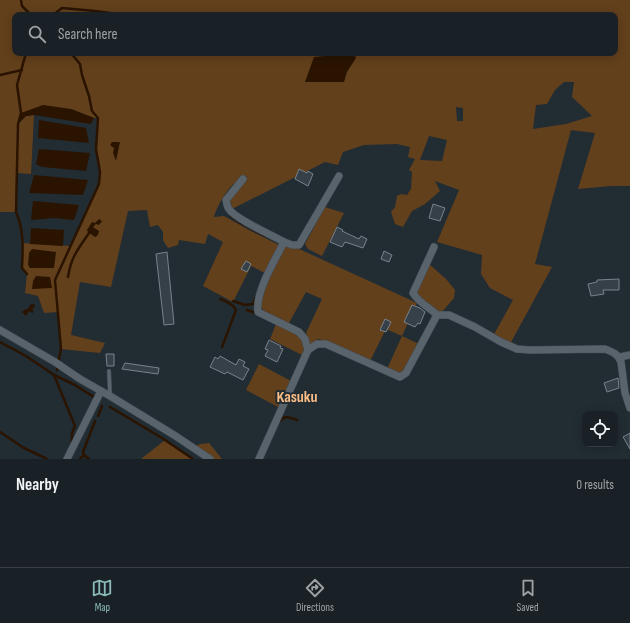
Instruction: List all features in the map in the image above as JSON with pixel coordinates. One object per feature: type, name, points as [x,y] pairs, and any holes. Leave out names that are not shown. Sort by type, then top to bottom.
[{"type":"street","points":[[243,179],[226,200],[228,208],[232,213],[284,242],[292,245],[299,245],[338,176]]},
{"type":"street","points":[[284,242],[259,294],[257,305],[258,312],[299,332],[305,339],[308,350]]},
{"type":"street","points":[[434,247],[413,293],[416,299],[432,310],[436,316]]},
{"type":"street","points":[[436,316],[448,315],[517,349],[605,349],[614,352],[620,357],[625,393],[630,408]]},
{"type":"street","points":[[259,459],[308,350],[317,344],[326,344],[400,377],[406,373],[436,316]]},
{"type":"street","points":[[0,330],[55,362],[80,379],[101,390],[210,459]]},
{"type":"street","points":[[620,357],[630,355]]},
{"type":"street","points":[[67,459],[101,390]]},
{"type":"lane","points":[[109,371],[110,396]]},
{"type":"shaded area","points":[[0,0],[630,0],[630,186],[578,189],[595,133],[571,130],[535,264],[552,267],[510,344],[493,336],[513,300],[490,288],[481,274],[482,255],[437,242],[459,190],[435,181],[440,191],[425,204],[412,211],[403,227],[395,224],[391,212],[395,207],[397,196],[401,194],[407,195],[411,189],[412,172],[409,170],[415,159],[408,157],[410,147],[397,144],[364,145],[343,152],[338,165],[325,162],[232,209],[230,199],[247,176],[236,182],[226,192],[214,217],[224,216],[279,245],[265,273],[251,266],[233,302],[203,286],[223,242],[208,234],[205,244],[179,240],[178,245],[168,248],[163,240],[163,232],[158,225],[150,227],[147,210],[128,211],[111,287],[80,282],[71,335],[105,343],[100,353],[61,349],[58,312],[44,313],[38,296],[25,293],[27,274],[22,268],[22,243],[71,246],[99,184],[100,172],[96,149],[98,118],[94,118],[71,109],[21,113],[19,123],[26,116],[34,115],[31,174],[17,173],[16,212],[0,212]],"holes":[[[564,82],[574,82],[572,97],[592,116],[566,124],[533,129],[536,105],[547,104],[555,90]],[[456,107],[463,108],[463,121],[457,121]],[[429,136],[447,140],[442,161],[420,160]]]},
{"type":"shaded area","points":[[355,56],[356,58],[347,72],[344,82],[305,82],[314,57]]},
{"type":"shaded area","points":[[43,105],[71,109],[94,118],[91,124],[34,115],[26,116],[18,124],[21,113]]},
{"type":"shaded area","points":[[39,120],[86,128],[89,143],[38,138]]},
{"type":"shaded area","points":[[112,142],[120,142],[116,161],[113,153],[114,148],[110,145]]},
{"type":"shaded area","points":[[39,149],[90,153],[86,171],[42,167],[36,164]]},
{"type":"shaded area","points":[[34,175],[88,180],[83,195],[29,193]]},
{"type":"shaded area","points":[[33,201],[79,205],[74,220],[54,218],[31,220]]},
{"type":"shaded area","points":[[325,207],[344,213],[322,256],[308,249],[305,244]]},
{"type":"shaded area","points":[[99,219],[102,221],[99,225],[96,224],[93,227],[99,231],[98,235],[95,237],[87,230],[92,222],[95,223]]},
{"type":"shaded area","points":[[31,228],[64,230],[63,246],[30,244]]},
{"type":"shaded area","points":[[284,247],[297,248],[417,303],[402,336],[386,329],[370,361],[327,341],[318,339],[310,345],[306,333],[322,299],[306,292],[289,323],[263,310],[260,305],[262,294]]},
{"type":"shaded area","points":[[32,249],[56,252],[54,268],[30,268],[28,265],[29,253]]},
{"type":"shaded area","points":[[429,264],[446,279],[455,290],[454,298],[442,312],[436,312],[416,293]]},
{"type":"shaded area","points":[[36,276],[50,277],[52,288],[32,289],[33,281]]},
{"type":"shaded area","points":[[31,304],[34,304],[35,307],[32,309],[34,312],[32,313],[29,311],[26,316],[22,312],[26,309],[27,310]]},
{"type":"shaded area","points":[[276,324],[293,332],[302,339],[304,348],[302,355],[270,339]]},
{"type":"shaded area","points":[[402,336],[419,344],[406,371],[398,374],[387,369]]},
{"type":"shaded area","points":[[259,364],[291,381],[280,408],[246,390]]},
{"type":"shaded area","points":[[165,440],[193,459],[141,459]]},
{"type":"shaded area","points":[[209,443],[222,459],[205,459],[190,449],[200,444]]},
{"type":"building","points":[[299,169],[313,174],[308,186],[295,179]]},
{"type":"building","points":[[433,204],[445,208],[440,221],[429,218]]},
{"type":"building","points":[[337,227],[359,239],[361,236],[367,239],[363,248],[345,242],[342,247],[330,242]]},
{"type":"building","points":[[384,251],[392,255],[389,262],[381,259]]},
{"type":"building","points":[[167,252],[174,324],[164,325],[156,254]]},
{"type":"building","points":[[246,261],[251,264],[247,272],[241,269]]},
{"type":"building","points":[[619,279],[619,290],[603,290],[604,294],[591,296],[588,284],[597,282],[597,280]]},
{"type":"building","points":[[412,305],[425,312],[420,324],[418,323],[415,327],[404,322]]},
{"type":"building","points":[[385,319],[391,322],[386,332],[380,330]]},
{"type":"building","points":[[269,340],[281,346],[280,348],[283,349],[277,362],[265,356],[268,350],[265,349]]},
{"type":"building","points":[[106,354],[114,354],[114,366],[107,366]]},
{"type":"building","points":[[220,356],[236,365],[239,359],[245,362],[243,366],[249,369],[243,380],[227,372],[225,374],[210,367],[215,357],[218,359]]},
{"type":"building","points":[[125,363],[159,368],[158,374],[122,369]]},
{"type":"building","points":[[618,378],[619,388],[607,392],[604,383]]},
{"type":"building","points":[[630,433],[630,449],[623,437]]},
{"type":"waterway","points":[[21,0],[22,6],[28,12]]},
{"type":"waterway","points":[[57,12],[62,8],[102,12]]},
{"type":"waterway","points":[[25,56],[17,85],[21,113],[18,124],[16,212],[22,233],[22,268],[27,274]]},
{"type":"waterway","points":[[57,370],[61,349],[55,280],[99,184],[100,172],[96,149],[98,118],[92,111],[80,64],[73,56]]},
{"type":"waterway","points":[[0,75],[22,70]]},
{"type":"waterway","points":[[231,216],[265,236]]},
{"type":"waterway","points":[[68,277],[73,259],[89,233]]},
{"type":"waterway","points":[[233,301],[245,305],[253,304],[257,295]]},
{"type":"waterway","points":[[220,299],[231,304],[236,310],[222,347]]},
{"type":"waterway","points":[[247,310],[258,314]]},
{"type":"waterway","points":[[0,342],[26,356],[54,375],[75,426],[72,433],[72,444]]},
{"type":"waterway","points":[[54,375],[75,385],[97,399]]},
{"type":"waterway","points":[[98,416],[102,406]]},
{"type":"waterway","points":[[110,407],[162,438],[193,459]]},
{"type":"waterway","points":[[279,422],[283,418],[287,417],[297,420]]},
{"type":"waterway","points":[[80,459],[84,455],[83,452],[95,421]]},
{"type":"waterway","points":[[0,432],[24,448],[47,459]]},
{"type":"waterway","points":[[84,455],[89,459]]},
{"type":"district","name":"Kasuku","points":[[297,396]]}]
